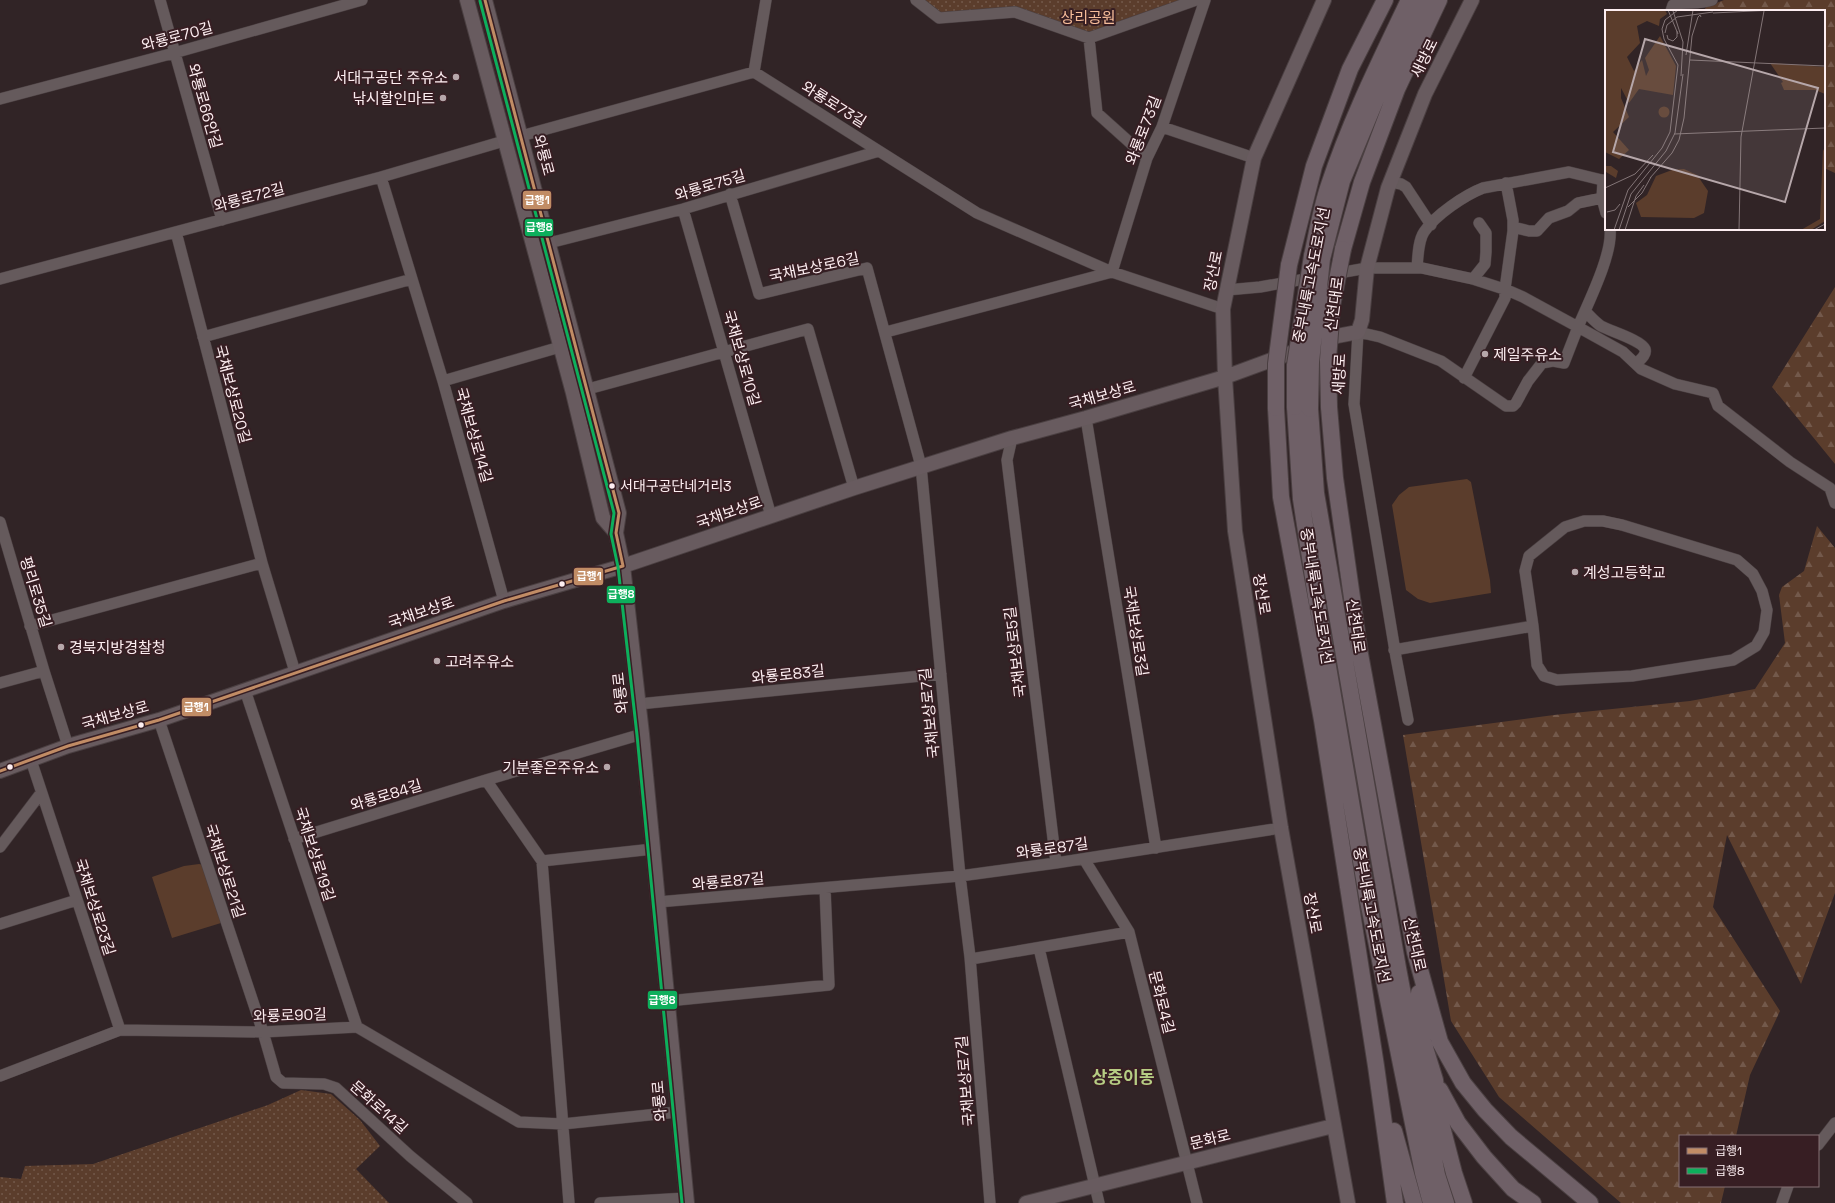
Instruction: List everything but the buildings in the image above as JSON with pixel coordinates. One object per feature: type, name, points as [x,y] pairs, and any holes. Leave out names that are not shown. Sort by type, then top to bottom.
[{"type":"highway","points":[[1385,0],[1350,69],[1314,166],[1289,265],[1276,364],[1276,408],[1281,497],[1322,720],[1376,1066],[1395,1203]]},
{"type":"highway","name":"중부내륙고속도로지선","points":[[1408,0],[1370,81],[1328,186],[1317,258],[1311,362],[1302,408],[1301,499],[1367,896],[1423,1172],[1431,1203]]},
{"type":"highway","name":"중부내륙고속도로지선","points":[[1317,258],[1342,181],[1382,84],[1422,0]]},
{"type":"highway","name":"신천대로","points":[[1438,0],[1397,89],[1362,182],[1344,249],[1332,306],[1328,360],[1329,407],[1335,478],[1360,654],[1415,952],[1440,1042],[1464,1082],[1485,1110],[1511,1137],[1590,1203]]},
{"type":"highway","name":"중부내륙고속도로지선","points":[[1302,408],[1398,968],[1437,1175],[1446,1203]]},
{"type":"highway","points":[[1415,952],[1423,1040],[1434,1080],[1440,1119],[1454,1173],[1464,1203]]},
{"type":"highway","points":[[1376,1066],[1414,1203]]},
{"type":"highway","points":[[1434,1080],[1458,1123],[1484,1157],[1513,1189],[1533,1203]]},
{"type":"main road","name":"와룡로","points":[[467,0],[560,347],[603,518],[616,533]]},
{"type":"main road","name":"와룡로","points":[[485,0],[619,512],[616,533],[623,566],[642,734],[668,1001],[677,1112],[687,1200]]},
{"type":"main road","name":"장산로","points":[[1324,0],[1254,158],[1223,309],[1224,377],[1235,531],[1281,828],[1333,1126],[1348,1203]]},
{"type":"main road","name":"새방로","points":[[1358,332],[1362,320],[1367,268],[1390,182],[1425,94],[1472,0]]},
{"type":"main road","name":"국채보상로","points":[[0,771],[68,746],[159,720],[504,601],[623,566],[921,466],[1012,438],[1086,418],[1224,377],[1337,336],[1358,332]]},
{"type":"main road","name":"문화로","points":[[1026,1203],[1333,1126]]},
{"type":"street","name":"와룡로66안길","points":[[160,0],[222,220]]},
{"type":"street","name":"와룡로70길","points":[[0,98],[174,53],[362,0]]},
{"type":"street","points":[[521,136],[754,72],[766,0]]},
{"type":"street","points":[[916,0],[939,18],[1015,12],[1089,38],[1196,0]]},
{"type":"street","name":"와룡로73길","points":[[1112,272],[1148,158],[1162,127],[1205,0]]},
{"type":"street","points":[[1671,10],[1673,5],[1680,3],[1694,4],[1712,0]]},
{"type":"street","points":[[1089,38],[1097,113],[1148,158]]},
{"type":"street","name":"와룡로73길","points":[[754,72],[977,213],[1112,272],[1223,309]]},
{"type":"street","points":[[1162,127],[1254,158]]},
{"type":"street","name":"와룡로72길","points":[[0,279],[381,177],[504,141]]},
{"type":"street","name":"와룡로75길","points":[[549,243],[683,209],[879,151]]},
{"type":"street","points":[[1417,268],[1419,250],[1424,232],[1442,214],[1474,191],[1483,188],[1569,172],[1605,180],[1602,198],[1605,208]]},
{"type":"street","name":"국채보상로14길","points":[[381,177],[443,381],[504,601]]},
{"type":"street","points":[[1390,182],[1401,184],[1406,187],[1431,225]]},
{"type":"street","points":[[1464,378],[1505,298],[1504,289],[1513,227],[1506,184]]},
{"type":"street","name":"국채보상로6길","points":[[730,194],[759,294],[868,268],[921,466]]},
{"type":"street","points":[[1513,227],[1529,231],[1537,231],[1549,218],[1568,211],[1578,203],[1602,198]]},
{"type":"street","name":"국채보상로10길","points":[[683,209],[771,516]]},
{"type":"street","points":[[1473,279],[1485,264],[1486,233],[1479,223]]},
{"type":"street","points":[[1358,332],[1380,337],[1441,361],[1506,406],[1513,406],[1542,363],[1553,361],[1564,362],[1607,254],[1611,236],[1610,230]]},
{"type":"street","name":"국채보상로20길","points":[[176,232],[262,563],[295,672]]},
{"type":"street","points":[[1227,290],[1260,287],[1367,268],[1417,268],[1473,279],[1504,289],[1523,296],[1623,352],[1641,369],[1675,384],[1713,393],[1718,406],[1790,462],[1830,488],[1835,503]]},
{"type":"street","points":[[886,332],[1112,272]]},
{"type":"street","points":[[203,337],[412,279]]},
{"type":"street","points":[[1585,311],[1600,325],[1634,340],[1644,348],[1644,356],[1636,364]]},
{"type":"street","points":[[588,389],[808,329],[854,488]]},
{"type":"street","name":"새방로","points":[[1358,332],[1354,404],[1394,650],[1408,720]]},
{"type":"street","points":[[443,381],[560,347]]},
{"type":"street","name":"국채보상로3길","points":[[1086,418],[1156,848]]},
{"type":"street","name":"국채보상로5길","points":[[1012,438],[1007,460],[1056,863]]},
{"type":"street","name":"국채보상로7길","points":[[921,466],[960,876],[970,956],[990,1203]]},
{"type":"street","points":[[1584,521],[1603,521],[1622,525],[1737,560],[1753,574],[1762,591],[1767,610],[1764,632],[1756,646],[1733,660],[1632,676],[1557,680],[1544,676],[1537,665],[1533,626],[1525,571],[1529,556],[1565,526],[1584,521]]},
{"type":"street","name":"평리로35길","points":[[0,522],[5,559],[30,626],[68,746]]},
{"type":"street","points":[[30,626],[262,563]]},
{"type":"street","points":[[1394,650],[1533,626]]},
{"type":"street","points":[[0,682],[44,671]]},
{"type":"street","name":"와룡로83길","points":[[638,704],[941,674]]},
{"type":"street","name":"국채보상로19길","points":[[245,690],[357,1027]]},
{"type":"street","name":"국채보상로21길","points":[[159,720],[263,1032]]},
{"type":"street","name":"와룡로84길","points":[[294,839],[642,734]]},
{"type":"street","name":"국채보상로23길","points":[[31,760],[120,1030]]},
{"type":"street","points":[[486,780],[542,861],[564,1124],[569,1203]]},
{"type":"street","points":[[0,847],[41,793]]},
{"type":"street","name":"와룡로87길","points":[[658,902],[960,876],[1084,859],[1281,828]]},
{"type":"street","points":[[542,861],[653,849]]},
{"type":"street","name":"문화로4길","points":[[1084,859],[1129,932],[1197,1203]]},
{"type":"street","points":[[668,1001],[829,985],[825,888]]},
{"type":"street","points":[[0,924],[77,900]]},
{"type":"street","points":[[970,956],[971,959],[1129,932]]},
{"type":"street","points":[[1039,948],[1099,1203]]},
{"type":"street","points":[[357,1027],[520,1122],[564,1124],[677,1112]]},
{"type":"street","name":"와룡로90길","points":[[0,1076],[120,1030],[263,1032],[357,1027]]},
{"type":"street","name":"문화로14길","points":[[263,1032],[276,1077],[283,1083],[324,1084],[336,1088],[410,1156],[467,1203]]},
{"type":"street","points":[[1819,1144],[1835,1123]]},
{"type":"street","points":[[1782,1203],[1788,1187]]},
{"type":"street","name":"와룡로","points":[[600,1203],[687,1200]]},
{"type":"green space","name":"상리공원","points":[[923,0],[1184,0],[1087,34],[1015,8],[939,14]]},
{"type":"green space","points":[[1724,0],[1835,0],[1835,173],[1825,168],[1825,10],[1704,10],[1706,7]]},
{"type":"green space","points":[[1835,287],[1835,464],[1772,387]]},
{"type":"green space","points":[[1467,479],[1471,482],[1490,580],[1491,593],[1430,603],[1418,599],[1406,590],[1392,505],[1399,495],[1409,487]]},
{"type":"green space","points":[[1817,526],[1835,548],[1835,893],[1801,984],[1727,835],[1713,907],[1780,1011],[1750,1075],[1736,1135],[1679,1135],[1679,1187],[1725,1187],[1721,1203],[1621,1203],[1499,1097],[1451,1021],[1403,735],[1554,715],[1690,701],[1755,689],[1785,643],[1779,595],[1782,587],[1804,571]]},
{"type":"green space","points":[[199,864],[204,865],[221,923],[172,938],[152,877],[184,866]]},
{"type":"green space","points":[[301,1090],[331,1094],[360,1120],[380,1146],[356,1169],[389,1203],[0,1203],[0,1177],[21,1179],[25,1166],[93,1164],[268,1105]]},
{"type":"transit line","name":"급행1","points":[[0,771],[68,746],[159,720],[504,601],[623,566],[616,533],[619,513],[485,0]]},
{"type":"transit line","name":"급행8","points":[[480,1],[614,513],[611,534],[618,567],[637,735],[682,1203]]},
{"type":"place","name":"서대구공단 주유소","points":[[456,77]]},
{"type":"place","name":"낚시할인마트","points":[[443,98]]},
{"type":"place","name":"제일주유소","points":[[1485,354]]},
{"type":"place","name":"서대구공단네거리3","points":[[612,486]]},
{"type":"place","name":"계성고등학교","points":[[1575,572]]},
{"type":"place","name":"경북지방경찰청","points":[[61,647]]},
{"type":"place","name":"고려주유소","points":[[437,661]]},
{"type":"place","name":"기분좋은주유소","points":[[607,767]]},
{"type":"district","name":"상중이동","points":[[1123,1077]]}]
